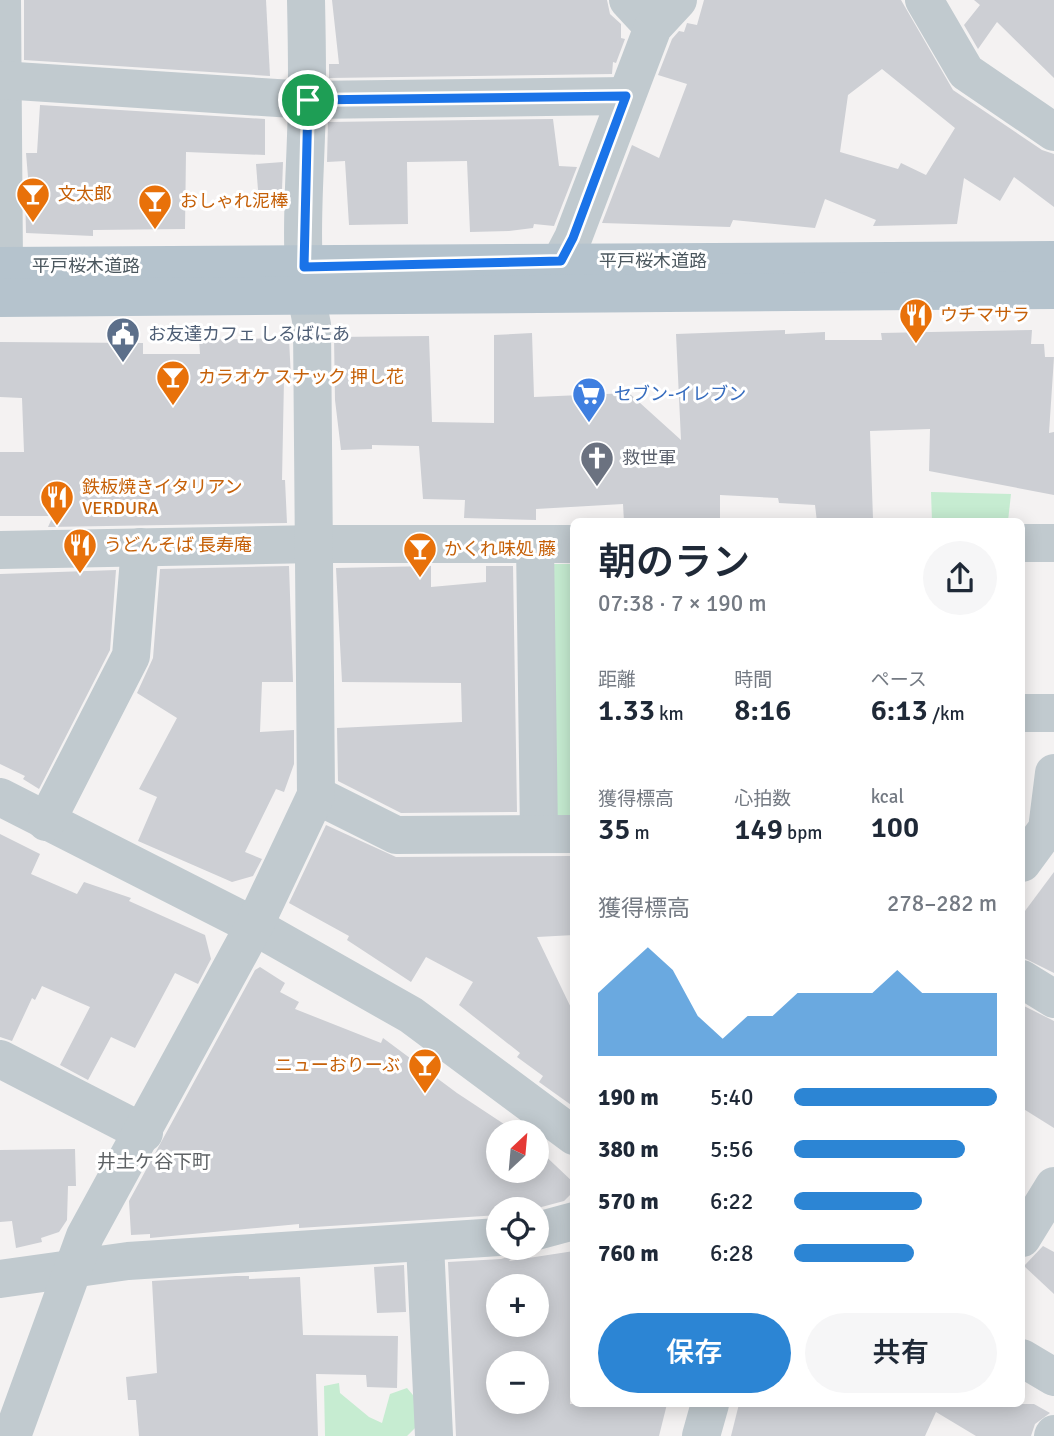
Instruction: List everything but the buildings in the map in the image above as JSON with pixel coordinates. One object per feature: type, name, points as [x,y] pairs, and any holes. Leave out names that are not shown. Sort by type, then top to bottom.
[{"type":"main road","name":"平戸桜木道路","points":[[305,281],[561,261],[1054,260]]},
{"type":"main road","name":"平戸桜木道路","points":[[1,277],[1054,290]]},
{"type":"street","points":[[1,277],[2,0]]},
{"type":"street","points":[[12,1436],[85,1236],[144,1133],[254,926],[316,795],[316,544],[312,325],[305,281],[308,100],[306,0]]},
{"type":"street","points":[[924,0],[965,72],[1054,132]]},
{"type":"street","points":[[561,261],[573,238],[626,96],[653,9]]},
{"type":"street","points":[[0,80],[308,100],[626,96]]},
{"type":"street","points":[[1025,543],[1054,543]]},
{"type":"street","points":[[0,550],[316,544],[570,544]]},
{"type":"street","points":[[316,795],[396,835],[556,834],[535,544]]},
{"type":"street","points":[[46,822],[131,656],[139,547]]},
{"type":"street","points":[[1025,713],[1054,713]]},
{"type":"street","points":[[1025,859],[1047,829],[1054,774]]},
{"type":"street","points":[[0,797],[254,926],[411,1016],[570,1130]]},
{"type":"street","points":[[1025,981],[1054,999]]},
{"type":"street","points":[[0,1059],[144,1133]]},
{"type":"street","points":[[1025,1233],[1054,1186]]},
{"type":"street","points":[[549,1228],[570,1223]]},
{"type":"street","points":[[0,1279],[128,1261],[486,1238]]},
{"type":"street","points":[[425,1244],[434,1436]]},
{"type":"street","points":[[1025,1360],[1054,1377]]},
{"type":"street","points":[[701,1436],[709,1407]]},
{"type":"green space","points":[[931,492],[1011,494],[1008,518],[932,518]]},
{"type":"green space","points":[[549,564],[570,564],[570,818],[549,818]]},
{"type":"green space","points":[[339,1383],[340,1393],[369,1417],[382,1423],[390,1394],[407,1388],[418,1401],[417,1426],[407,1436],[325,1436],[324,1386]]},
{"type":"place","name":"文太郎","points":[[33,224]]},
{"type":"place","name":"おしゃれ泥棒","points":[[155,231]]},
{"type":"place","name":"ウチマサラ","points":[[916,345]]},
{"type":"place","name":"お友達カフェ しるばにあ","points":[[123,364]]},
{"type":"place","name":"カラオケ スナック 押し花","points":[[173,407]]},
{"type":"place","name":"セブン-イレブン","points":[[589,424]]},
{"type":"place","name":"救世軍","points":[[597,488]]},
{"type":"place","name":"鉄板焼きイタリアン VERDURA","points":[[57,527]]},
{"type":"place","name":"うどんそば 長寿庵","points":[[80,575]]},
{"type":"place","name":"かくれ味処 藤","points":[[420,579]]},
{"type":"place","name":"ニューおりーぶ","points":[[425,1095]]},
{"type":"district","name":"井土ケ谷下町","points":[[154,1161]]},
{"type":"route","points":[[626,96],[573,238],[561,261],[304,267],[308,100],[626,96]]}]
